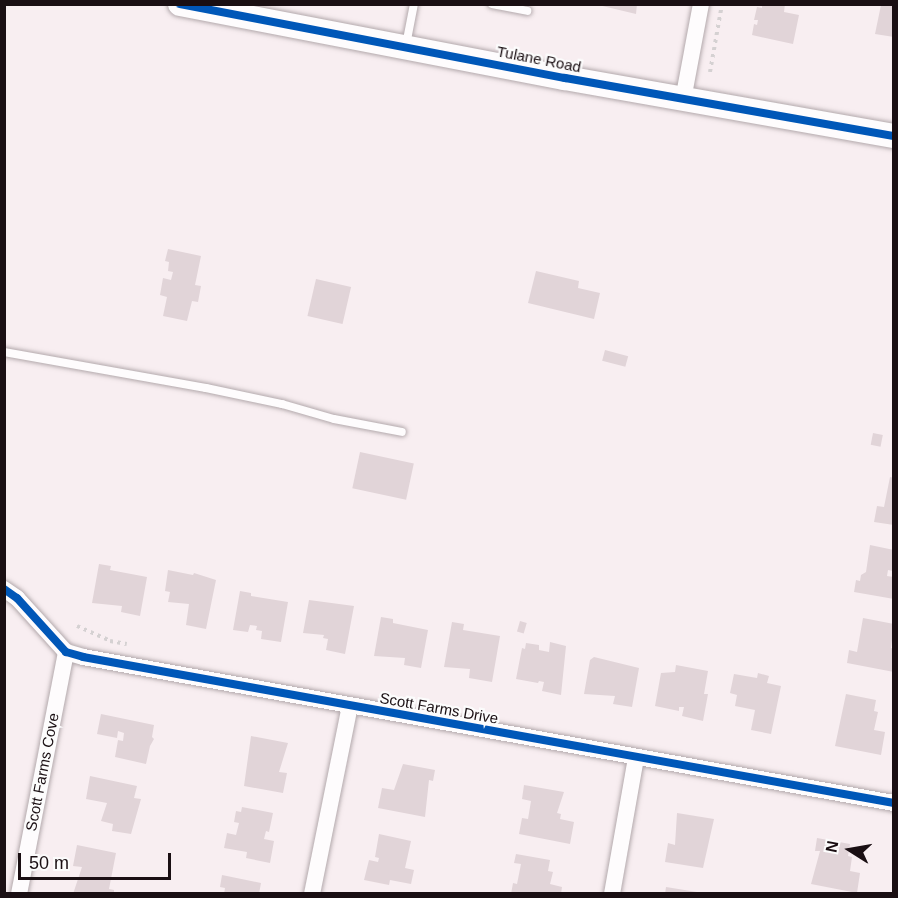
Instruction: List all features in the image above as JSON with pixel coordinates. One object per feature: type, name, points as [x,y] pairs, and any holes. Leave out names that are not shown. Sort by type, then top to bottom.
[{"type":"street","points":[[684,100],[701,4]]},
{"type":"street","name":"Tulane Road","points":[[184,5],[684,100],[894,136]]},
{"type":"street","points":[[4,590],[17,598],[66,652]]},
{"type":"street","name":"Scott Farms Drive","points":[[66,652],[350,706],[894,803]]},
{"type":"street","name":"Scott Farms Cove","points":[[19,894],[66,652]]},
{"type":"street","points":[[312,894],[350,706]]},
{"type":"street","points":[[612,894],[636,758]]},
{"type":"lane","points":[[405,47],[414,4]]},
{"type":"lane","points":[[492,4],[526,11]]},
{"type":"lane","points":[[4,352],[206,388],[282,404],[334,419],[402,432]]},
{"type":"path","points":[[710,72],[722,4]]},
{"type":"building","points":[[594,4],[637,4],[636,14]]},
{"type":"building","points":[[762,4],[785,4],[784,12],[799,15],[793,44],[752,35],[754,24],[757,25],[758,20],[754,20],[757,7],[762,8]]},
{"type":"building","points":[[881,5],[894,5],[894,37],[875,34]]},
{"type":"building","points":[[168,249],[201,256],[195,285],[201,286],[198,302],[192,301],[187,321],[163,316],[167,297],[160,295],[163,278],[171,280],[173,272],[168,271],[169,262],[165,261]]},
{"type":"building","points":[[536,271],[579,281],[578,288],[600,293],[594,319],[528,303]]},
{"type":"building","points":[[316,279],[351,287],[343,324],[307,316]]},
{"type":"building","points":[[605,350],[628,356],[625,367],[602,361]]},
{"type":"building","points":[[873,433],[883,435],[881,447],[871,445]]},
{"type":"building","points":[[360,452],[414,463],[406,500],[352,488]]},
{"type":"building","points":[[890,477],[894,478],[894,525],[874,522],[877,506],[884,507]]},
{"type":"building","points":[[870,545],[894,550],[893,571],[888,570],[887,576],[894,577],[894,599],[854,592],[856,580],[860,581],[861,575],[866,572]]},
{"type":"building","points":[[99,564],[111,566],[110,570],[147,577],[140,616],[121,612],[122,606],[92,603]]},
{"type":"building","points":[[168,570],[193,575],[194,573],[216,580],[206,629],[186,625],[189,604],[168,602],[170,592],[165,591]]},
{"type":"building","points":[[240,591],[251,593],[251,596],[288,602],[281,642],[261,639],[262,631],[256,630],[257,626],[250,625],[248,632],[233,630]]},
{"type":"building","points":[[309,600],[354,606],[345,654],[326,650],[328,639],[323,638],[324,635],[303,633]]},
{"type":"building","points":[[381,617],[393,619],[393,623],[428,630],[421,668],[404,665],[405,658],[374,656]]},
{"type":"building","points":[[863,618],[894,624],[891,648],[894,649],[894,672],[847,663],[849,650],[857,652]]},
{"type":"building","points":[[520,621],[527,623],[524,634],[517,632]]},
{"type":"building","points":[[452,622],[464,624],[463,630],[500,636],[492,682],[469,678],[470,669],[444,667]]},
{"type":"building","points":[[550,642],[566,646],[561,695],[542,691],[544,682],[516,679],[522,648],[525,649],[526,643],[539,645],[539,650],[549,652]]},
{"type":"building","points":[[594,657],[639,668],[632,707],[613,704],[615,696],[584,694],[590,660]]},
{"type":"building","points":[[676,665],[708,671],[704,694],[708,694],[703,721],[682,716],[684,707],[679,707],[679,711],[655,706],[661,673],[675,672]]},
{"type":"building","points":[[758,673],[769,676],[767,683],[781,686],[771,734],[751,730],[755,710],[735,706],[737,695],[730,693],[734,674],[757,678]]},
{"type":"building","points":[[846,694],[876,700],[874,711],[878,712],[874,730],[885,732],[881,755],[835,746]]},
{"type":"building","points":[[101,714],[154,725],[152,737],[154,739],[146,764],[115,757],[118,740],[123,741],[124,733],[118,731],[117,738],[97,734]]},
{"type":"building","points":[[251,736],[288,743],[279,772],[287,773],[283,793],[244,786]]},
{"type":"building","points":[[403,764],[435,770],[433,781],[429,780],[425,817],[378,808],[382,788],[394,790]]},
{"type":"building","points":[[90,776],[137,786],[134,798],[141,799],[131,834],[112,831],[113,824],[101,821],[107,803],[86,799]]},
{"type":"building","points":[[524,785],[564,792],[557,813],[561,814],[560,819],[574,822],[570,844],[519,834],[522,818],[528,819],[531,801],[522,799]]},
{"type":"building","points":[[242,807],[273,813],[269,832],[266,831],[264,839],[274,841],[270,863],[246,858],[247,852],[224,848],[227,833],[236,835],[239,823],[234,822],[236,811],[241,812]]},
{"type":"building","points":[[677,813],[714,819],[703,868],[665,862],[668,843],[675,845]]},
{"type":"building","points":[[379,834],[411,841],[405,868],[414,870],[411,884],[390,880],[389,885],[364,880],[369,860],[378,862],[379,858],[375,857]]},
{"type":"building","points":[[817,838],[850,844],[848,856],[852,857],[850,871],[860,873],[857,893],[811,884],[820,851],[815,851]]},
{"type":"building","points":[[77,845],[116,853],[109,889],[114,890],[114,894],[73,894],[82,867],[73,866]]},
{"type":"building","points":[[516,854],[550,860],[548,871],[553,872],[550,884],[562,887],[561,894],[511,894],[513,883],[517,884],[521,864],[514,863]]},
{"type":"building","points":[[222,875],[261,883],[259,894],[224,894],[225,888],[220,887]]},
{"type":"building","points":[[666,887],[697,892],[697,894],[665,894]]},
{"type":"cycle path","points":[[180,4],[565,78],[894,136]]},
{"type":"cycle path","points":[[4,589],[17,598],[66,652],[83,657],[894,803]]}]
